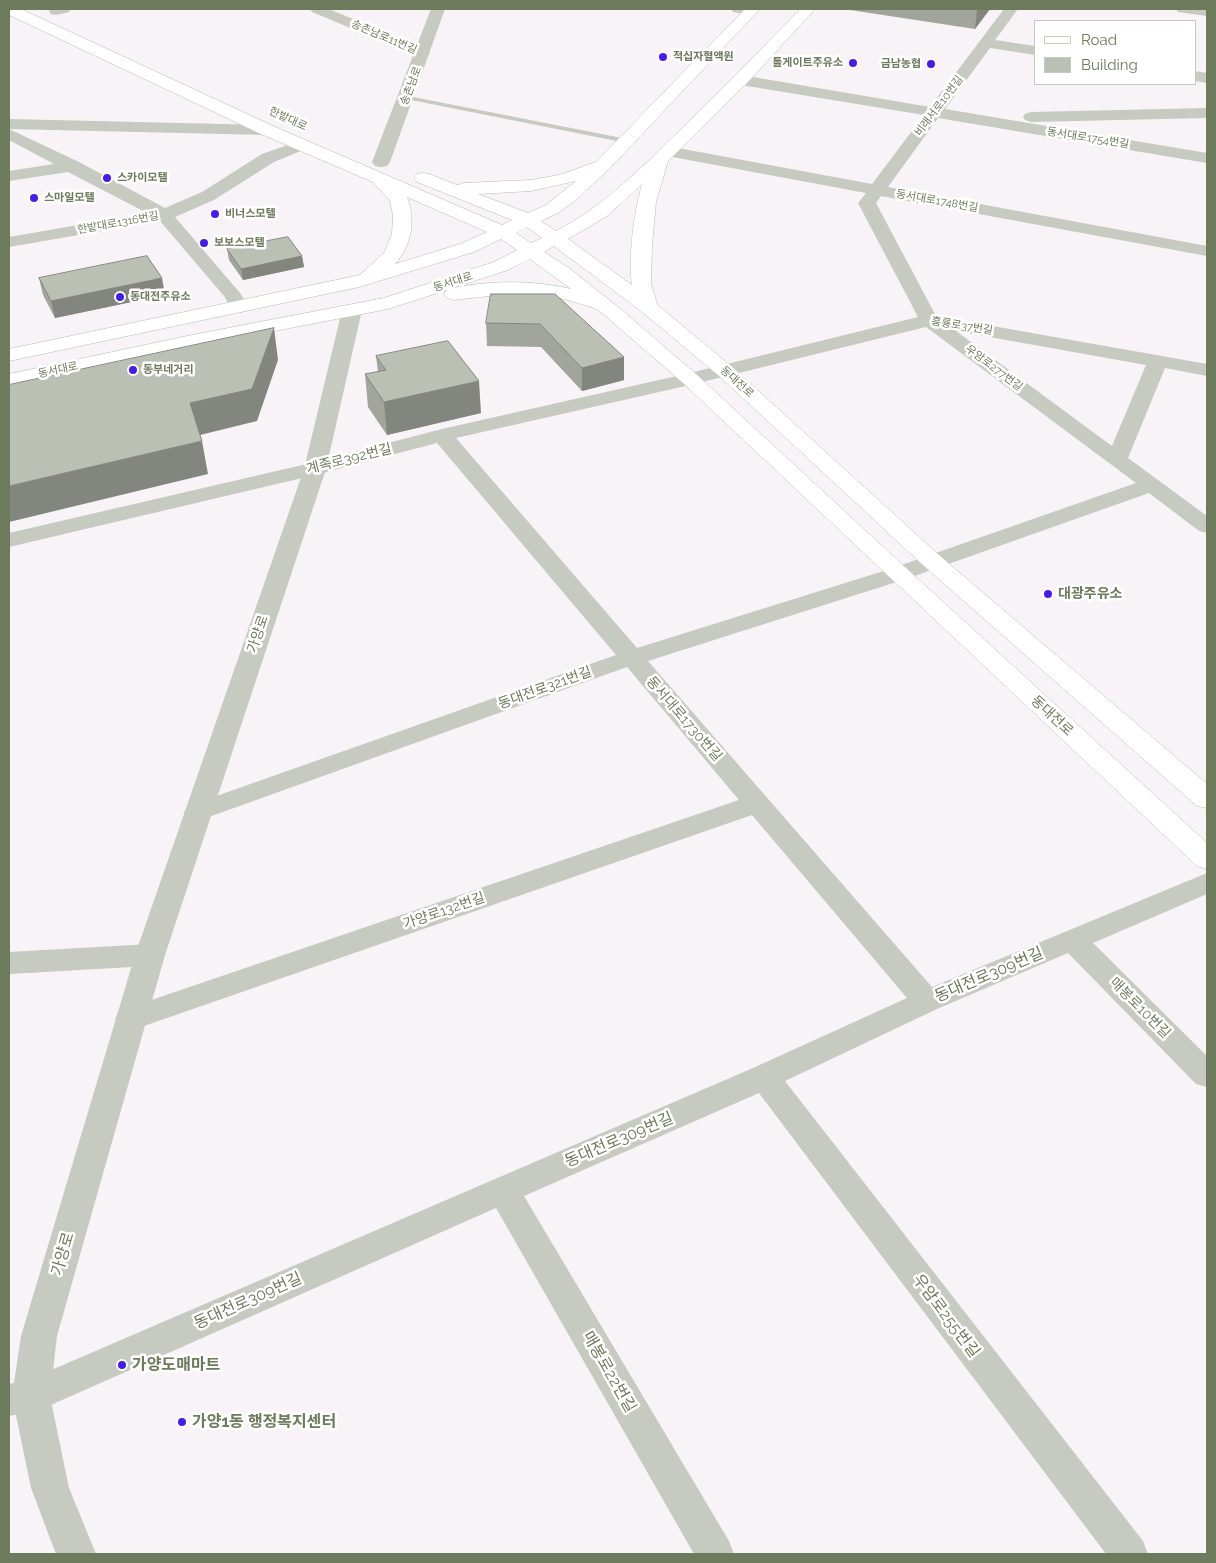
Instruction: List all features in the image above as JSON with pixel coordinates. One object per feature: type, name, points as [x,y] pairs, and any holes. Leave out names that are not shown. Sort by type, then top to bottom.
[{"type":"main road","name":"한밭대로","points":[[9,9],[267,130],[302,145],[380,171],[502,232]]},
{"type":"main road","name":"동서대로","points":[[9,355],[359,281],[467,248],[528,220],[561,204],[608,160],[747,9]]},
{"type":"main road","name":"동서대로","points":[[9,380],[192,341],[388,303],[487,272],[532,252],[601,212],[741,80],[808,9]]},
{"type":"main road","name":"한밭대로","points":[[363,153],[380,171],[403,170],[528,220]]},
{"type":"main road","points":[[648,307],[641,284],[640,273],[648,198],[652,178],[663,155]]},
{"type":"main road","points":[[442,186],[492,188],[536,184],[579,174],[608,160]]},
{"type":"main road","points":[[359,281],[388,261],[397,247],[402,234],[400,201],[380,171]]},
{"type":"main road","name":"동대전로","points":[[528,220],[648,307],[725,371],[932,561],[1207,799]]},
{"type":"main road","name":"동대전로","points":[[502,232],[562,272],[616,315],[690,379],[1207,859]]},
{"type":"main road","points":[[388,303],[493,290],[548,290],[577,296],[616,315]]},
{"type":"street","name":"송촌남로11번길","points":[[317,9],[423,53]]},
{"type":"street","name":"송촌남로","points":[[380,171],[438,9]]},
{"type":"street","name":"비래서로10번길","points":[[872,197],[1011,9]]},
{"type":"street","points":[[1183,9],[1207,12]]},
{"type":"street","points":[[986,43],[1034,51]]},
{"type":"street","name":"동서대로1754번길","points":[[741,80],[1207,158]]},
{"type":"street","name":"동서대로1754번길","points":[[968,118],[1207,113]]},
{"type":"street","name":"한밭대로","points":[[9,124],[267,130]]},
{"type":"street","points":[[9,134],[164,215],[231,293],[240,307]]},
{"type":"street","name":"한밭대로1316번길","points":[[9,242],[164,215],[208,196],[268,158],[302,145]]},
{"type":"street","name":"동서대로1748번길","points":[[663,155],[872,197],[1207,251]]},
{"type":"street","points":[[9,176],[73,166]]},
{"type":"street","name":"우암로277번길","points":[[872,197],[929,320],[1152,485],[1202,518]]},
{"type":"street","name":"가양로","points":[[76,1554],[50,1488],[20,1398],[150,955],[196,812],[314,469],[352,310]]},
{"type":"street","name":"흥룡로37번길","points":[[690,379],[929,320],[1207,370]]},
{"type":"street","points":[[1117,459],[1158,361]]},
{"type":"street","name":"계족로392번길","points":[[9,540],[314,469],[442,435],[690,379]]},
{"type":"street","name":"동서대로1730번길","points":[[442,435],[630,658],[758,803],[927,1001]]},
{"type":"street","points":[[898,574],[1152,485]]},
{"type":"street","name":"동대전로321번길","points":[[196,812],[630,658],[898,574]]},
{"type":"street","name":"가양로132번길","points":[[130,1019],[758,803]]},
{"type":"street","name":"동대전로309번길","points":[[20,1398],[764,1077],[927,1001],[1207,883]]},
{"type":"street","name":"매봉로10번길","points":[[1072,940],[1207,1075]]},
{"type":"street","points":[[9,963],[150,955]]},
{"type":"street","name":"우암로255번길","points":[[764,1077],[1129,1554]]},
{"type":"street","name":"매봉로22번길","points":[[504,1190],[715,1554]]},
{"type":"lane","points":[[406,97],[627,141]]},
{"type":"building","points":[[288,237],[302,256],[241,269],[227,249]]},
{"type":"building","points":[[147,256],[162,278],[51,301],[39,278]]},
{"type":"building","points":[[491,294],[555,294],[624,357],[582,368],[540,324],[486,323]]},
{"type":"building","points":[[274,328],[252,389],[190,403],[202,441],[9,486],[9,385]]},
{"type":"building","points":[[448,341],[479,381],[384,402],[365,374],[386,370],[376,356]]},
{"type":"place","name":"적십자혈액원","points":[[663,57]]},
{"type":"place","name":"톨게이트주유소","points":[[853,63]]},
{"type":"place","name":"금남농협","points":[[931,64]]},
{"type":"place","name":"스카이모텔","points":[[107,178]]},
{"type":"place","name":"스마일모텔","points":[[34,198]]},
{"type":"place","name":"비너스모텔","points":[[215,214]]},
{"type":"place","name":"보보스모텔","points":[[204,243]]},
{"type":"place","name":"동대전주유소","points":[[120,297]]},
{"type":"place","name":"동부네거리","points":[[133,370]]},
{"type":"place","name":"대광주유소","points":[[1048,594]]},
{"type":"place","name":"가양도매마트","points":[[122,1365]]},
{"type":"place","name":"가양1동 행정복지센터","points":[[182,1422]]}]
